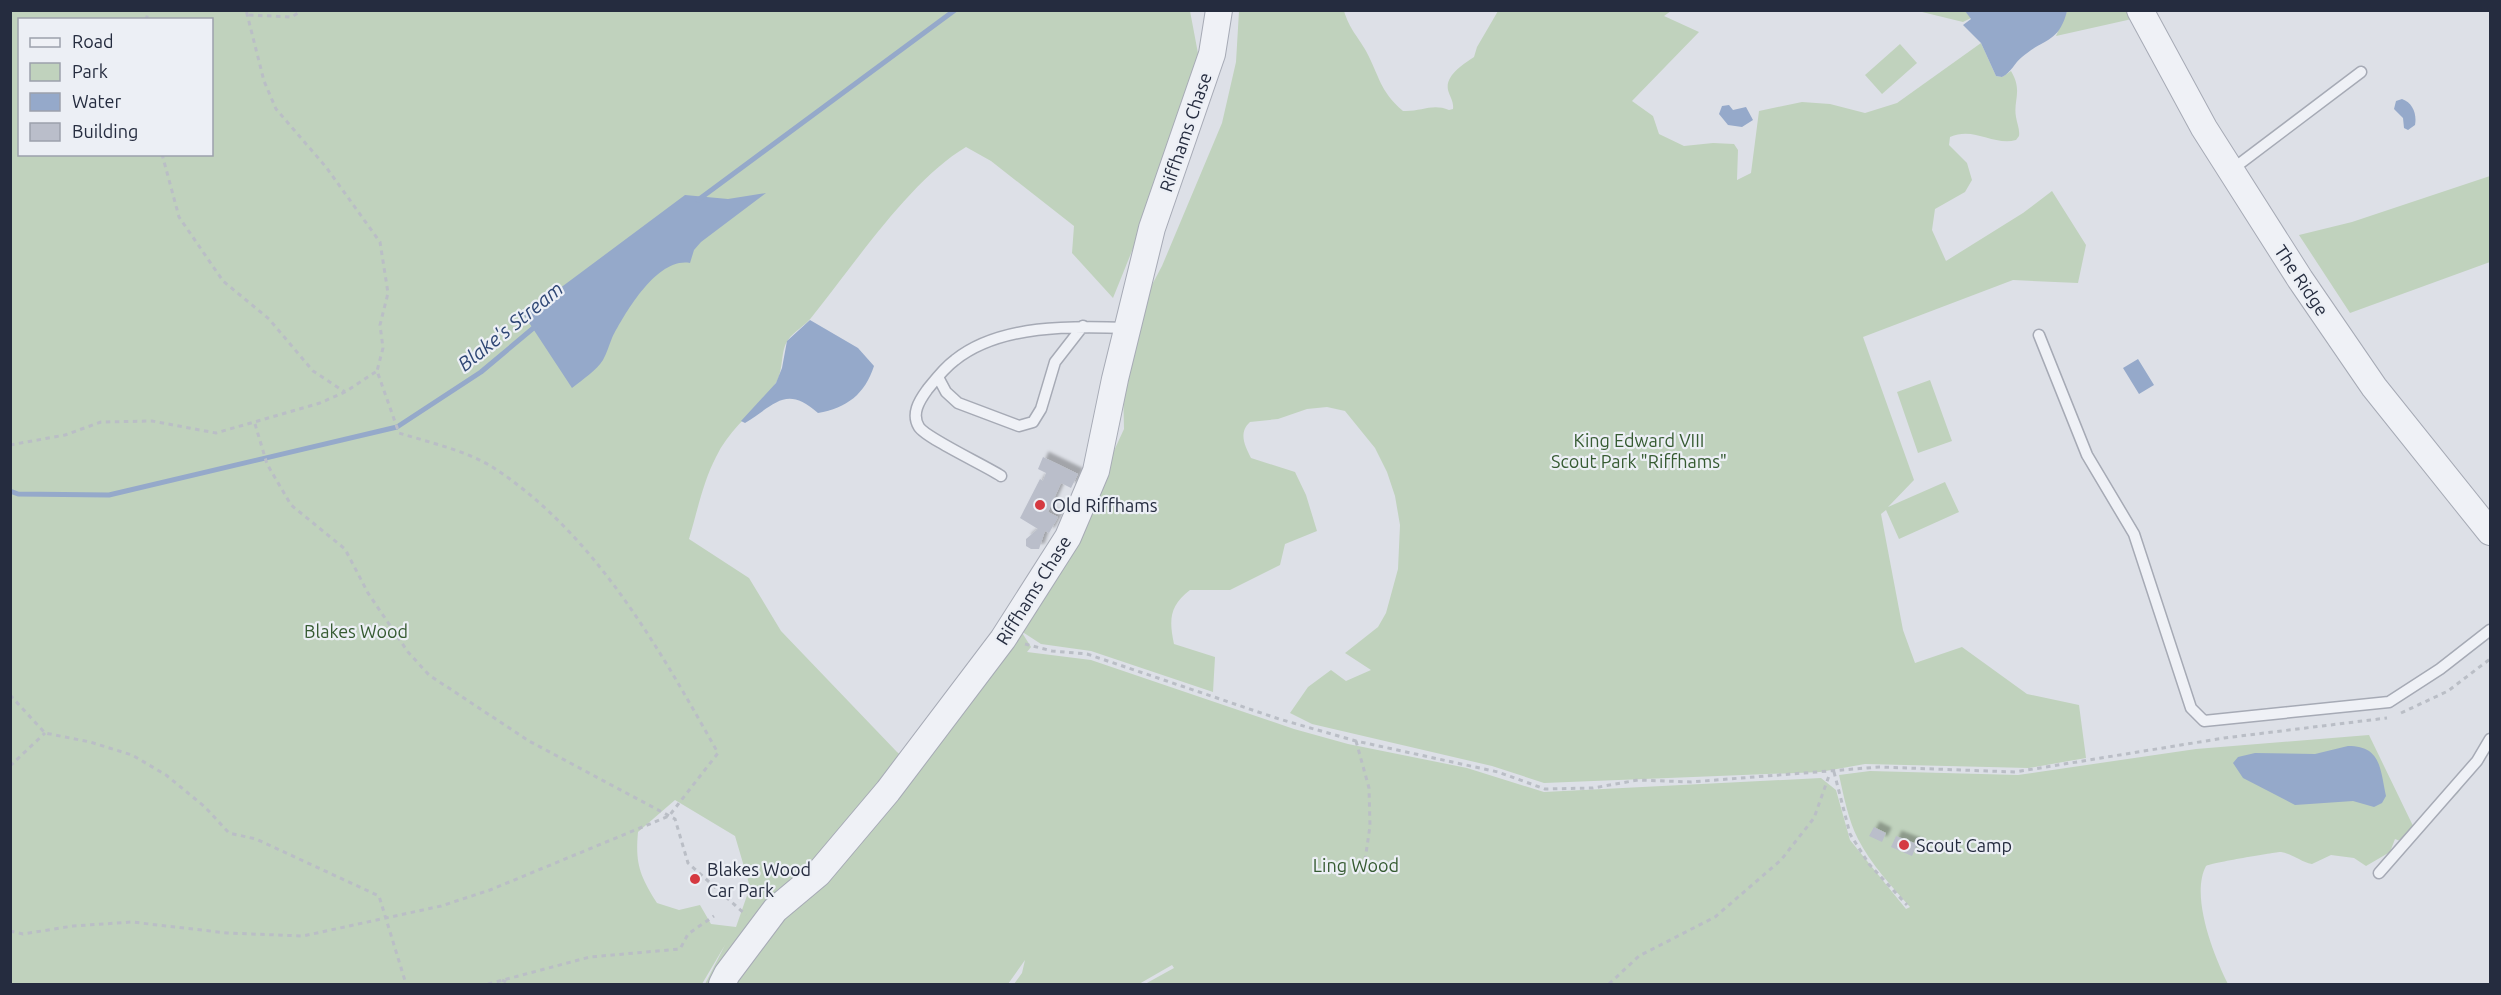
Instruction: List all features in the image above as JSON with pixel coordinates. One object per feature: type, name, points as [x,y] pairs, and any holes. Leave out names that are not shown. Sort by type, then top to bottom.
[{"type":"street","name":"Riffhams Chase","points":[[722,984],[775,910],[818,874],[851,837],[1003,639],[1068,537],[1096,471],[1127,328],[1152,228],[1212,54],[1218,10]]},
{"type":"street","name":"The Ridge","points":[[2140,10],[2230,171],[2374,387],[2490,532]]},
{"type":"lane","points":[[2230,171],[2361,72]]},
{"type":"lane","points":[[1001,476],[928,437],[918,427],[915,414],[921,399],[938,377],[955,359],[979,346],[1018,333],[1083,326],[1127,328]]},
{"type":"lane","points":[[938,377],[946,392],[958,403],[1019,426],[1033,422],[1041,409],[1055,362],[1083,326]]},
{"type":"lane","points":[[2039,335],[2087,455],[2134,534],[2191,708],[2204,721],[2389,702],[2440,669],[2490,630]]},
{"type":"lane","points":[[2379,873],[2477,761],[2490,739]]},
{"type":"path","points":[[10,931],[23,934],[73,926],[132,922],[227,933],[303,936],[441,906],[490,890],[669,816],[718,753],[655,647],[609,581],[555,516],[496,469],[448,448],[399,433],[378,371],[383,348],[380,325],[388,293],[380,243],[326,166],[276,109],[264,81],[246,10]]},
{"type":"path","points":[[249,15],[292,17],[302,10]]},
{"type":"path","points":[[163,156],[179,217],[224,281],[269,319],[314,371],[345,392]]},
{"type":"path","points":[[10,445],[65,435],[101,422],[152,421],[216,433],[255,424],[320,403],[345,392],[378,371]]},
{"type":"path","points":[[255,424],[267,464],[291,506],[345,549],[368,593],[408,652],[429,675],[529,741],[675,819],[688,863],[737,904],[760,930]]},
{"type":"path","points":[[1003,639],[1052,651],[1087,654],[1279,719],[1356,741],[1498,772],[1545,789],[1593,788],[1638,780],[1691,782],[1832,773],[1879,767],[2015,772],[2261,733],[2384,719],[2415,708],[2448,691],[2490,659]]},
{"type":"path","points":[[10,695],[45,733],[90,742],[132,755],[174,782],[205,807],[229,832],[256,839],[379,896],[388,917],[406,984]]},
{"type":"path","points":[[10,766],[45,733]]},
{"type":"path","points":[[1356,741],[1369,788],[1370,826],[1363,874]]},
{"type":"path","points":[[1832,773],[1851,834],[1869,864],[1907,905]]},
{"type":"path","points":[[1609,984],[1638,956],[1715,917],[1781,860],[1814,818],[1832,773]]},
{"type":"path","points":[[488,984],[590,957],[680,949],[688,934],[714,916]]},
{"type":"path","points":[[502,980],[510,984]]},
{"type":"green space","points":[[10,11],[1190,11],[1200,64],[1200,82],[1113,298],[1072,253],[1074,226],[991,161],[966,147],[945,162],[903,202],[806,324],[790,337],[784,350],[776,383],[729,436],[707,477],[689,539],[749,578],[781,631],[897,752],[916,768],[950,730],[1019,629],[1106,468],[1124,429],[1123,384],[1146,296],[1162,266],[1222,123],[1236,62],[1239,11],[1344,11],[1384,90],[1403,111],[1432,108],[1453,109],[1448,90],[1449,80],[1456,70],[1474,57],[1477,47],[1498,11],[1671,11],[1664,16],[1699,32],[1632,101],[1653,116],[1659,134],[1684,146],[1713,143],[1734,144],[1738,150],[1737,180],[1751,173],[1759,111],[1802,102],[1830,104],[1865,113],[1897,103],[1981,43],[1996,76],[2002,77],[2011,71],[2015,78],[2017,90],[2015,111],[2019,136],[2016,140],[2008,141],[1967,134],[1950,137],[1949,145],[1967,163],[1972,180],[1965,192],[1935,209],[1932,230],[1946,261],[2023,213],[2052,191],[2086,245],[2078,283],[2013,280],[1863,337],[1914,480],[1888,507],[1945,482],[1959,512],[1899,539],[1886,510],[1881,514],[1903,630],[1915,663],[1962,647],[2027,694],[2079,705],[2086,758],[2029,768],[1865,764],[1820,772],[1544,783],[1492,766],[1312,724],[1290,713],[1308,687],[1331,670],[1346,681],[1371,670],[1345,653],[1378,627],[1386,613],[1398,569],[1400,525],[1395,496],[1387,472],[1375,448],[1345,411],[1327,407],[1307,409],[1278,419],[1250,422],[1244,431],[1245,444],[1251,458],[1295,472],[1306,495],[1317,531],[1285,544],[1280,565],[1230,590],[1190,590],[1174,608],[1171,628],[1174,644],[1215,657],[1213,692],[1091,651],[1041,644],[1021,631],[1031,647],[1027,652],[1091,660],[1294,729],[1348,744],[1467,768],[1544,792],[1821,778],[1836,790],[1850,840],[1906,909],[1910,907],[1875,866],[1858,839],[1849,816],[1839,775],[1870,771],[2018,775],[2196,749],[2369,735],[2415,830],[2466,781],[2458,793],[2411,838],[2403,842],[2395,839],[2390,852],[2366,866],[2354,858],[2331,855],[2312,864],[2281,852],[2206,866],[2202,879],[2202,909],[2216,958],[2228,984],[1145,984],[1174,968],[1172,965],[1139,984],[1014,984],[1022,973],[1025,960],[1008,984],[705,984],[725,945],[702,984],[11,984]],"holes":[[[675,800],[735,836],[750,887],[736,927],[711,924],[700,905],[679,910],[657,903],[640,869],[637,853],[638,832]]]},
{"type":"green space","points":[[1918,11],[1965,11],[1971,18],[1963,22]]},
{"type":"green space","points":[[2067,11],[2126,11],[2132,19],[2056,36]]},
{"type":"green space","points":[[1900,44],[1917,63],[1882,94],[1865,75]]},
{"type":"green space","points":[[2490,176],[2490,262],[2350,313],[2299,235],[2352,222]]},
{"type":"green space","points":[[1930,380],[1952,441],[1918,453],[1897,392]]},
{"type":"water","points":[[1965,11],[2067,11],[2055,35],[2022,57],[2002,77],[1996,76],[1981,43],[1963,25],[1971,19]]},
{"type":"water","points":[[2402,99],[2409,103],[2415,113],[2415,125],[2408,130],[2404,128],[2403,118],[2394,109],[2396,101]]},
{"type":"water","points":[[1729,105],[1733,110],[1746,107],[1753,120],[1742,127],[1728,125],[1719,114],[1722,106]]},
{"type":"water","points":[[766,193],[701,242],[694,250],[690,263],[678,263],[654,278],[625,315],[603,360],[572,388],[524,315],[685,195],[728,199]]},
{"type":"water","points":[[810,320],[858,348],[874,366],[866,384],[854,398],[828,411],[818,413],[797,400],[789,399],[773,404],[745,423],[741,421],[776,383],[782,368],[787,341]]},
{"type":"water","points":[[2138,359],[2154,385],[2139,394],[2123,368]]},
{"type":"water","points":[[2348,746],[2367,750],[2377,760],[2386,796],[2382,803],[2374,807],[2353,801],[2295,805],[2243,778],[2233,763],[2238,757],[2255,753],[2315,754]]},
{"type":"building","name":"Old Riffhams","points":[[1043,457],[1078,474],[1071,488],[1061,483],[1048,512],[1058,517],[1049,533],[1045,531],[1039,549],[1031,549],[1026,546],[1026,539],[1038,529],[1020,518],[1040,479],[1043,481],[1046,473],[1038,469]]},
{"type":"building","points":[[1874,827],[1886,833],[1882,842],[1869,836]]},
{"type":"building","name":"Scout Camp","points":[[1896,836],[1917,844],[1912,856],[1891,847]]},
{"type":"waterway","name":"Blake's Stream","points":[[698,200],[955,10]]},
{"type":"waterway","name":"Blake's Stream","points":[[10,491],[18,494],[109,495],[397,427],[481,372],[537,325]]},
{"type":"place","name":"Old Riffhams","points":[[1040,505]]},
{"type":"place","name":"Scout Camp","points":[[1904,845]]},
{"type":"place","name":"Blakes Wood Car Park","points":[[695,879]]},
{"type":"park label","name":"King Edward VIII Scout Park \"Riffhams\"","points":[[1639,450]]},
{"type":"park label","name":"Blakes Wood","points":[[356,631]]},
{"type":"park label","name":"Ling Wood","points":[[1356,865]]}]
